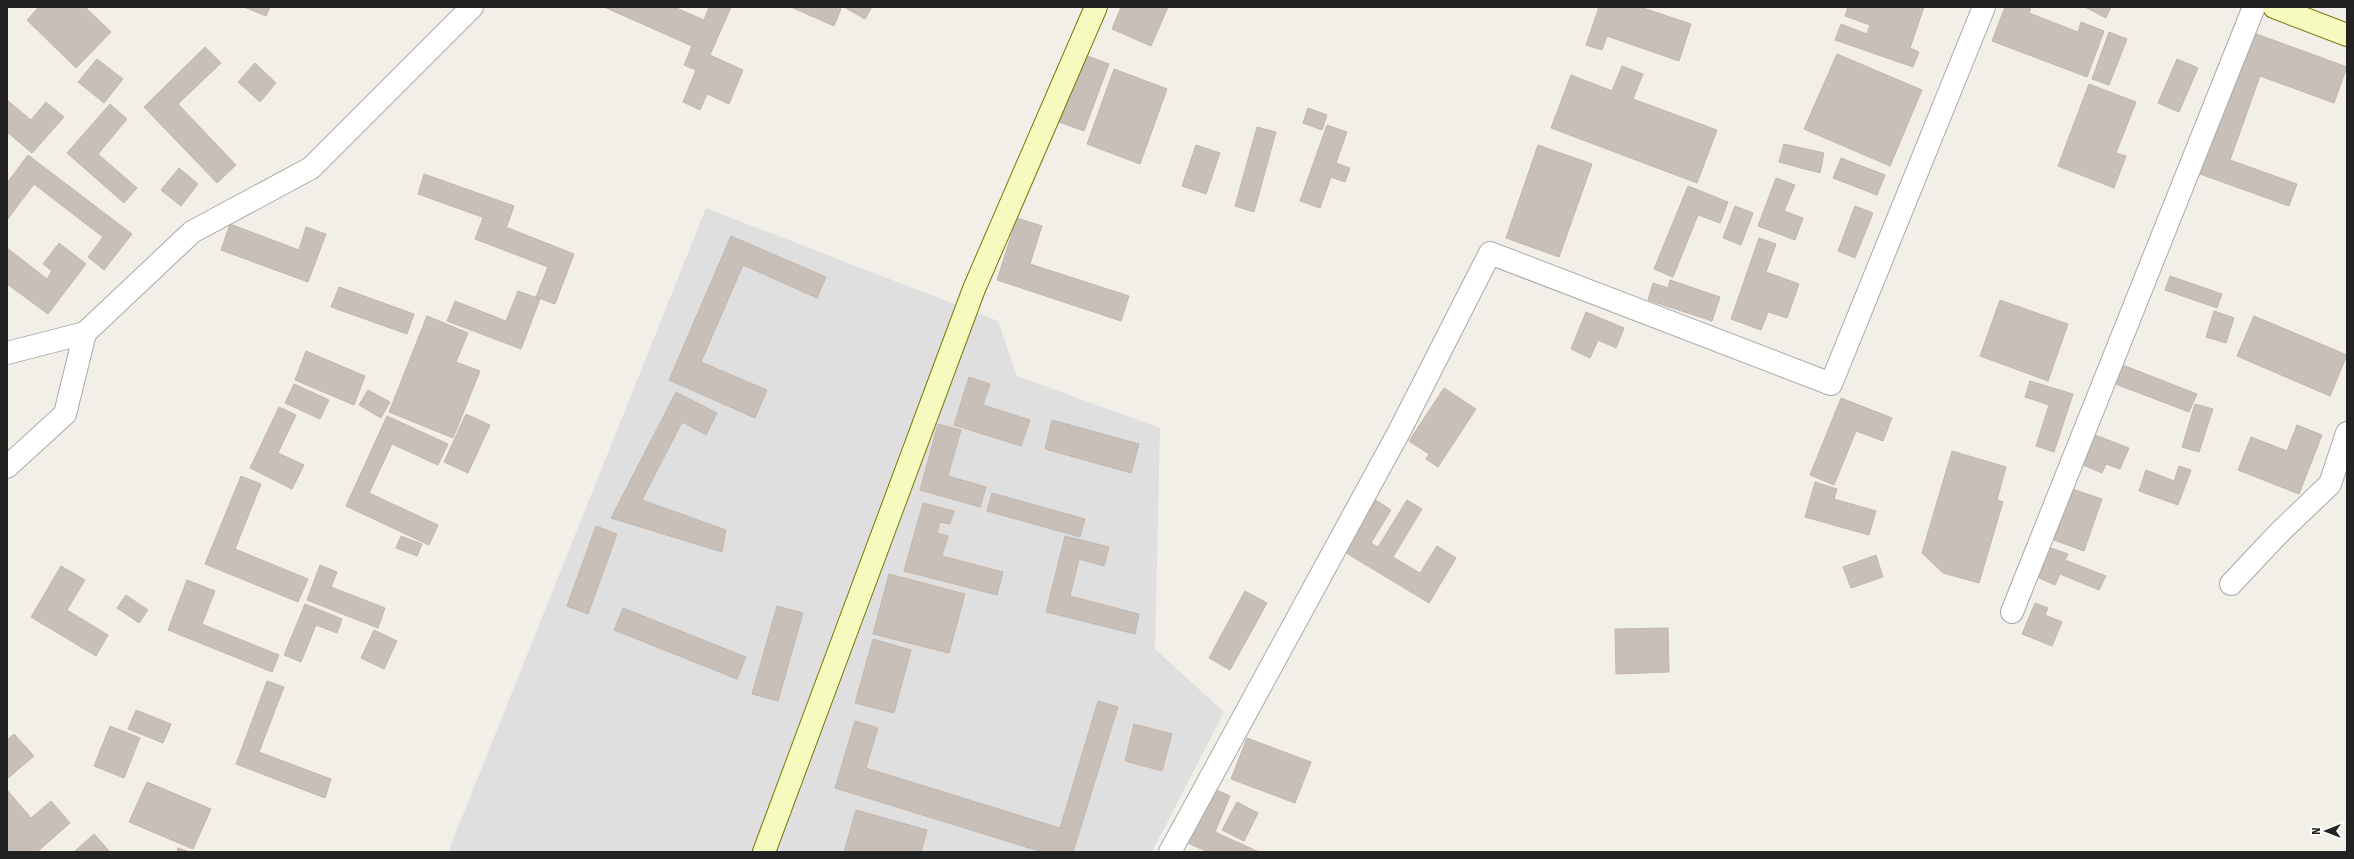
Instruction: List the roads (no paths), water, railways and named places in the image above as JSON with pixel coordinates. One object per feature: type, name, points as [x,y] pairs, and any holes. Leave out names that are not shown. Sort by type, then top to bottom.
[{"type":"street","points":[[7,353],[85,333],[192,232],[311,168],[472,7]]},
{"type":"street","points":[[764,852],[974,289],[1096,7]]},
{"type":"street","points":[[1170,852],[1400,430],[1490,253],[1832,384],[1984,7]]},
{"type":"street","points":[[2012,612],[2254,7]]},
{"type":"street","points":[[2274,7],[2347,36]]},
{"type":"street","points":[[7,467],[65,414],[85,333]]},
{"type":"street","points":[[2231,584],[2278,534],[2330,484],[2347,433]]}]
